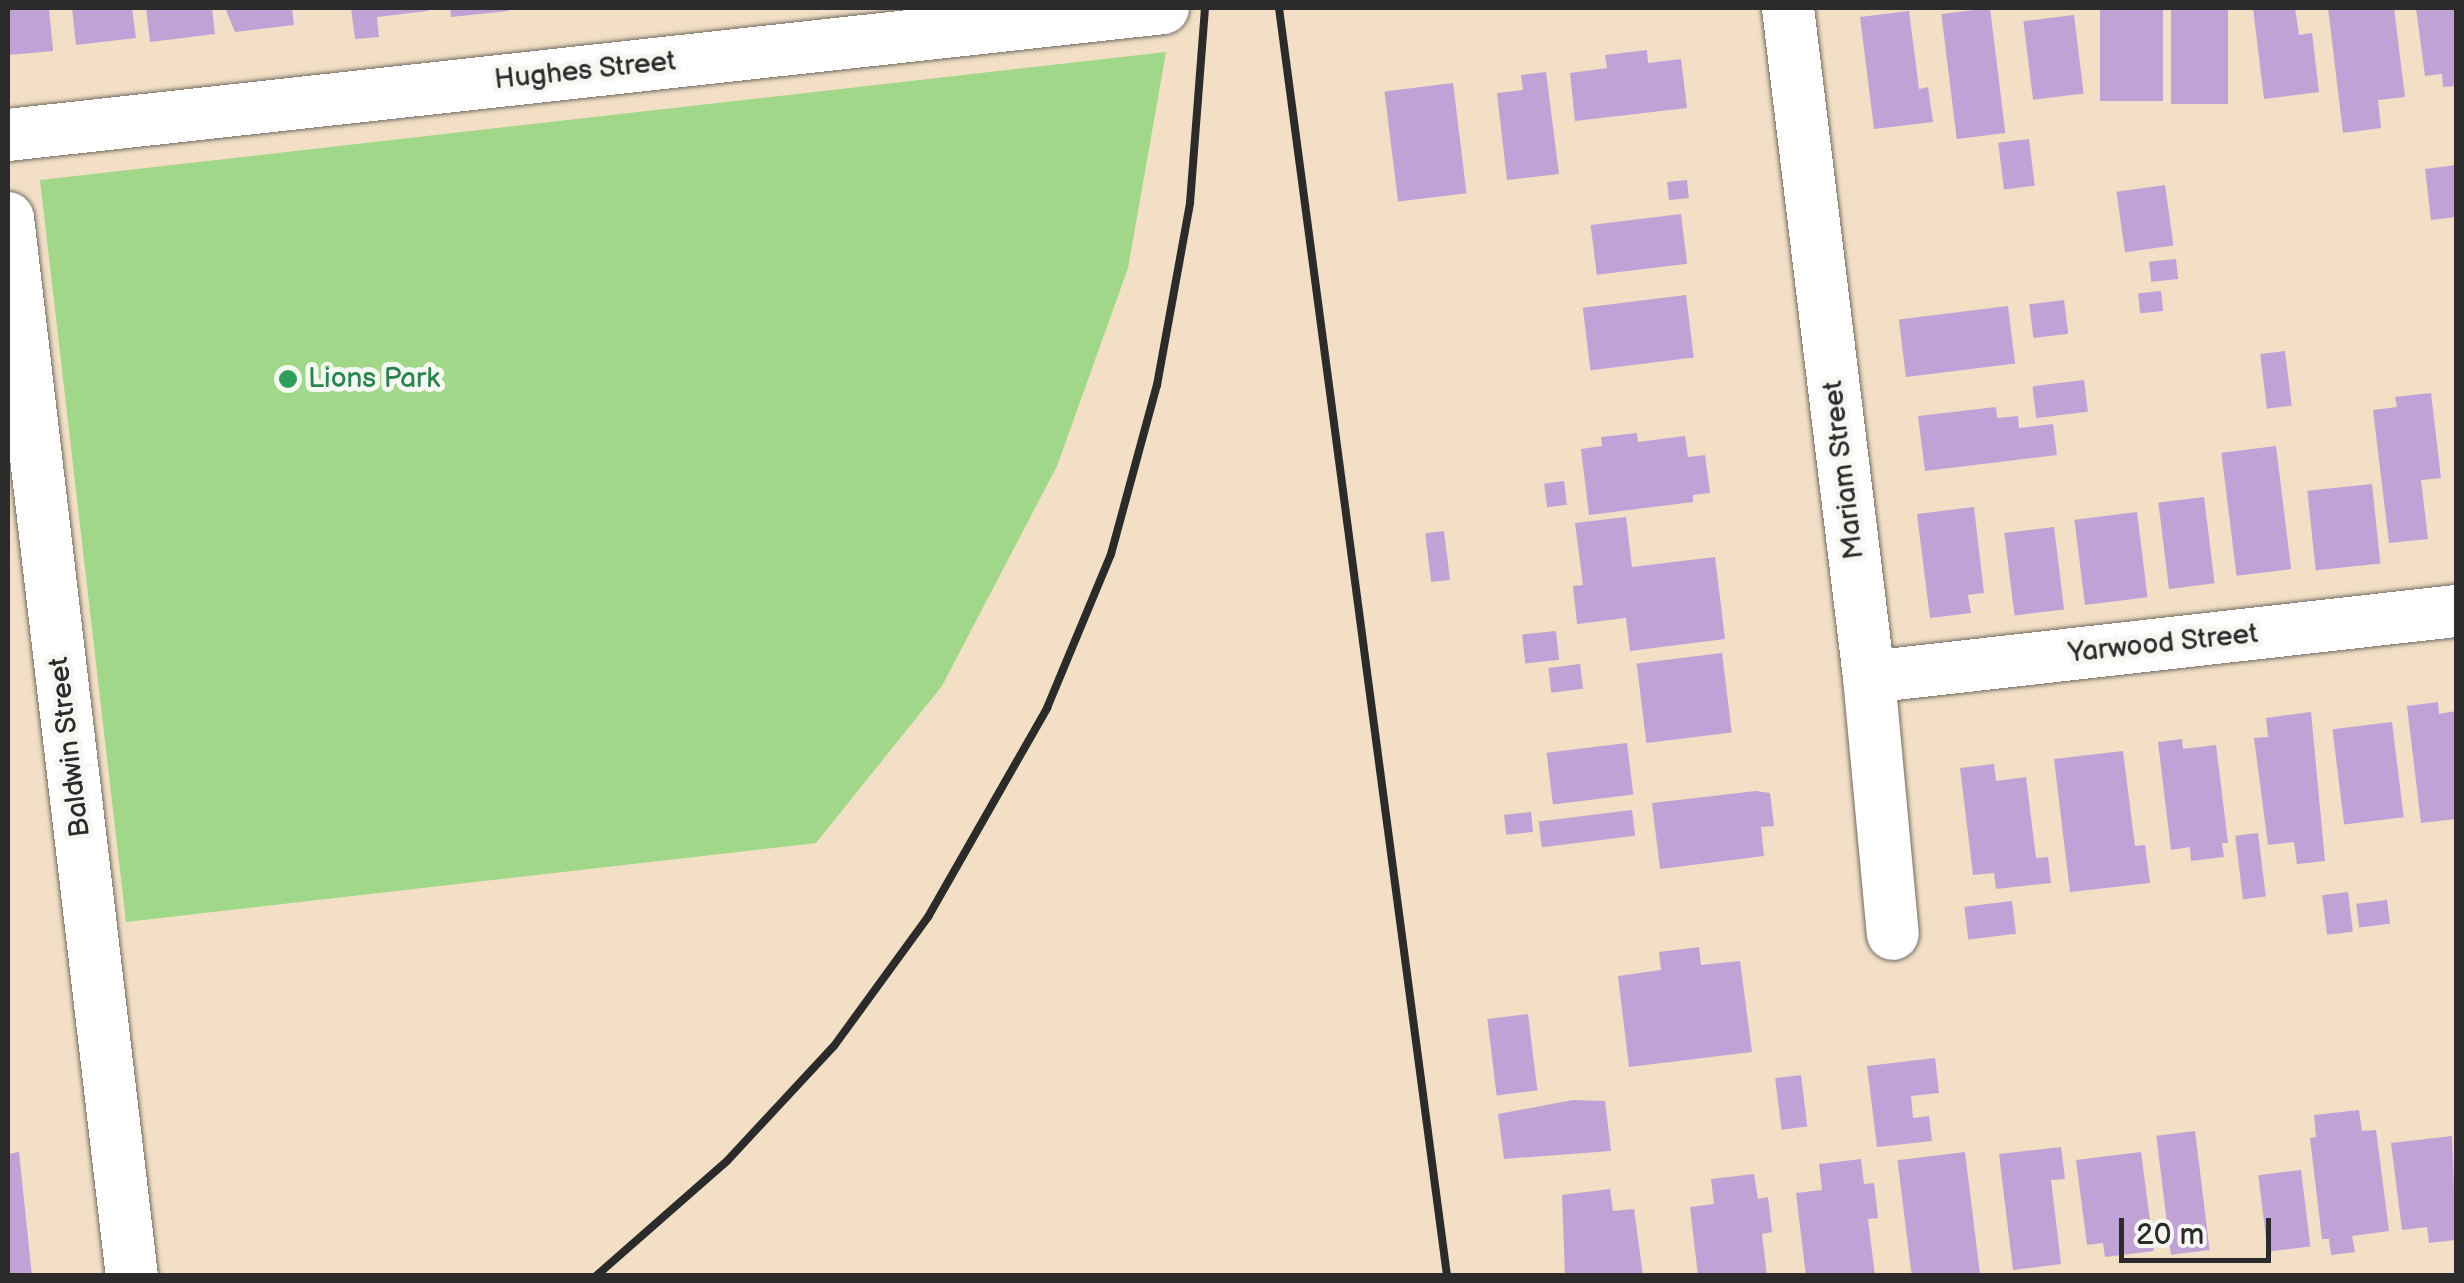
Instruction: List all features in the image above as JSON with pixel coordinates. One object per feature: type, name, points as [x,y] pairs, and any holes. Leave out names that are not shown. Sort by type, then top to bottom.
[{"type":"street","name":"Hughes Street","points":[[8,135],[1163,8]]},
{"type":"street","name":"Mariam Street","points":[[1788,8],[1870,678],[1893,934]]},
{"type":"street","name":"Baldwin Street","points":[[8,218],[132,1276]]},
{"type":"street","name":"Yarwood Street","points":[[1870,678],[2456,611]]},
{"type":"green space","points":[[1166,52],[1128,268],[1057,466],[942,686],[816,843],[126,922],[40,180]]},
{"type":"building","points":[[8,8],[49,8],[53,51],[8,55]]},
{"type":"building","points":[[72,8],[132,8],[136,38],[76,45]]},
{"type":"building","points":[[146,8],[212,8],[215,34],[150,42]]},
{"type":"building","points":[[225,8],[292,8],[294,25],[235,32]]},
{"type":"building","points":[[351,8],[428,11],[377,17],[379,37],[355,39]]},
{"type":"building","points":[[450,8],[508,8],[508,11],[451,17]]},
{"type":"building","points":[[1990,8],[2005,133],[1957,139],[1941,14]]},
{"type":"building","points":[[2100,8],[2163,8],[2163,101],[2100,101]]},
{"type":"building","points":[[2171,8],[2228,8],[2228,104],[2171,104]]},
{"type":"building","points":[[2253,8],[2295,8],[2299,35],[2312,33],[2319,92],[2264,99]]},
{"type":"building","points":[[2328,8],[2394,8],[2405,97],[2378,100],[2381,128],[2343,133]]},
{"type":"building","points":[[2416,8],[2456,8],[2456,86],[2443,87],[2442,74],[2425,76]]},
{"type":"building","points":[[1909,11],[1919,89],[1928,87],[1933,122],[1874,129],[1860,17]]},
{"type":"building","points":[[2074,15],[2084,93],[2033,100],[2023,21]]},
{"type":"building","points":[[1647,50],[1648,63],[1681,59],[1687,108],[1575,121],[1570,73],[1607,68],[1605,55]]},
{"type":"building","points":[[1546,72],[1559,174],[1507,180],[1497,93],[1523,90],[1521,75]]},
{"type":"building","points":[[1453,83],[1467,193],[1398,202],[1385,91]]},
{"type":"building","points":[[2029,139],[2035,186],[2004,189],[1998,143]]},
{"type":"building","points":[[2456,165],[2456,217],[2431,220],[2425,169]]},
{"type":"building","points":[[1687,180],[1689,198],[1669,200],[1667,182]]},
{"type":"building","points":[[2165,185],[2173,245],[2125,252],[2116,192]]},
{"type":"building","points":[[1681,214],[1687,264],[1597,275],[1591,225]]},
{"type":"building","points":[[2176,259],[2178,279],[2151,282],[2149,262]]},
{"type":"building","points":[[2161,291],[2163,311],[2140,313],[2138,293]]},
{"type":"building","points":[[1686,295],[1694,358],[1590,370],[1583,308]]},
{"type":"building","points":[[2064,300],[2068,334],[2033,338],[2029,304]]},
{"type":"building","points":[[2008,306],[2015,364],[1906,377],[1899,319]]},
{"type":"building","points":[[2285,351],[2292,406],[2267,409],[2260,354]]},
{"type":"building","points":[[2084,380],[2088,412],[2036,418],[2032,386]]},
{"type":"building","points":[[2431,393],[2441,478],[2421,480],[2428,539],[2389,543],[2373,410],[2397,407],[2395,397]]},
{"type":"building","points":[[1996,407],[1997,418],[2018,416],[2019,428],[2053,424],[2057,455],[1925,471],[1918,416]]},
{"type":"building","points":[[1637,433],[1638,442],[1685,436],[1688,457],[1705,455],[1710,493],[1693,495],[1693,502],[1589,515],[1581,449],[1602,446],[1601,437]]},
{"type":"building","points":[[2276,446],[2291,569],[2237,576],[2221,453]]},
{"type":"building","points":[[1564,481],[1567,505],[1547,507],[1544,483]]},
{"type":"building","points":[[2372,484],[2380,564],[2316,570],[2307,491]]},
{"type":"building","points":[[2204,497],[2215,583],[2169,589],[2158,503]]},
{"type":"building","points":[[1974,507],[1984,593],[1968,595],[1971,613],[1930,618],[1917,514]]},
{"type":"building","points":[[2137,512],[2147,597],[2085,605],[2074,520]]},
{"type":"building","points":[[1626,517],[1632,567],[1715,557],[1725,639],[1630,651],[1626,618],[1577,624],[1573,586],[1583,585],[1575,523]]},
{"type":"building","points":[[2054,527],[2064,609],[2014,615],[2004,533]]},
{"type":"building","points":[[1444,531],[1450,580],[1431,582],[1425,533]]},
{"type":"building","points":[[1556,631],[1559,660],[1525,663],[1522,635]]},
{"type":"building","points":[[1722,653],[1732,732],[1646,743],[1637,663]]},
{"type":"building","points":[[1580,664],[1583,689],[1551,693],[1548,668]]},
{"type":"building","points":[[2438,702],[2439,714],[2456,711],[2456,819],[2421,823],[2407,706]]},
{"type":"building","points":[[2311,712],[2325,861],[2297,864],[2294,842],[2268,845],[2254,738],[2268,737],[2266,718]]},
{"type":"building","points":[[2392,722],[2404,817],[2344,825],[2332,729]]},
{"type":"building","points":[[2182,739],[2183,749],[2216,745],[2228,843],[2222,843],[2224,857],[2191,861],[2190,847],[2171,850],[2158,742]]},
{"type":"building","points":[[1627,743],[1633,795],[1553,804],[1547,753]]},
{"type":"building","points":[[2123,751],[2135,846],[2145,845],[2150,883],[2070,892],[2054,759]]},
{"type":"building","points":[[1994,764],[1996,781],[2026,777],[2036,858],[2048,857],[2051,883],[1996,889],[1994,873],[1973,875],[1960,768]]},
{"type":"building","points":[[1756,791],[1770,793],[1774,826],[1761,827],[1764,856],[1660,869],[1652,803]]},
{"type":"building","points":[[1632,810],[1635,836],[1542,847],[1539,821]]},
{"type":"building","points":[[1531,812],[1533,832],[1506,835],[1504,815]]},
{"type":"building","points":[[2258,833],[2266,897],[2243,899],[2235,836]]},
{"type":"building","points":[[2348,892],[2353,932],[2327,935],[2322,895]]},
{"type":"building","points":[[2387,900],[2390,924],[2359,928],[2356,904]]},
{"type":"building","points":[[2012,901],[2016,934],[1968,940],[1964,907]]},
{"type":"building","points":[[1699,947],[1701,965],[1740,961],[1752,1052],[1629,1067],[1618,976],[1661,970],[1659,952]]},
{"type":"building","points":[[1528,1014],[1537,1090],[1497,1095],[1487,1019]]},
{"type":"building","points":[[1935,1058],[1939,1093],[1911,1096],[1913,1118],[1929,1116],[1932,1141],[1877,1147],[1867,1066]]},
{"type":"building","points":[[1801,1075],[1807,1127],[1782,1130],[1775,1078]]},
{"type":"building","points":[[1573,1100],[1605,1101],[1611,1151],[1504,1159],[1498,1114]]},
{"type":"building","points":[[2359,1110],[2362,1131],[2376,1130],[2389,1231],[2352,1236],[2355,1252],[2331,1255],[2329,1239],[2322,1239],[2310,1138],[2316,1137],[2314,1115]]},
{"type":"building","points":[[2195,1131],[2210,1250],[2171,1255],[2156,1136]]},
{"type":"building","points":[[2452,1136],[2456,1240],[2429,1243],[2427,1227],[2402,1230],[2391,1143]]},
{"type":"building","points":[[2061,1147],[2065,1179],[2051,1180],[2061,1264],[2013,1270],[1999,1154]]},
{"type":"building","points":[[19,1152],[32,1276],[8,1276],[8,1154]]},
{"type":"building","points":[[1965,1152],[1980,1276],[1912,1276],[1898,1160]]},
{"type":"building","points":[[2141,1152],[2154,1251],[2105,1257],[2103,1243],[2087,1245],[2076,1160]]},
{"type":"building","points":[[1861,1159],[1864,1184],[1874,1183],[1878,1218],[1868,1219],[1875,1276],[1806,1276],[1796,1193],[1822,1190],[1819,1164]]},
{"type":"building","points":[[2301,1170],[2310,1246],[2268,1252],[2258,1175]]},
{"type":"building","points":[[1754,1174],[1758,1199],[1768,1197],[1772,1232],[1762,1234],[1767,1276],[1698,1276],[1690,1207],[1714,1204],[1711,1179]]},
{"type":"building","points":[[1610,1189],[1613,1211],[1634,1209],[1643,1276],[1565,1276],[1562,1195]]},
{"type":"railway","points":[[596,1276],[727,1161],[834,1046],[928,917],[1047,708],[1111,554],[1157,385],[1190,203],[1205,8]]},
{"type":"railway","points":[[1279,8],[1447,1276]]},
{"type":"place","name":"Lions Park","points":[[288,379]]}]
